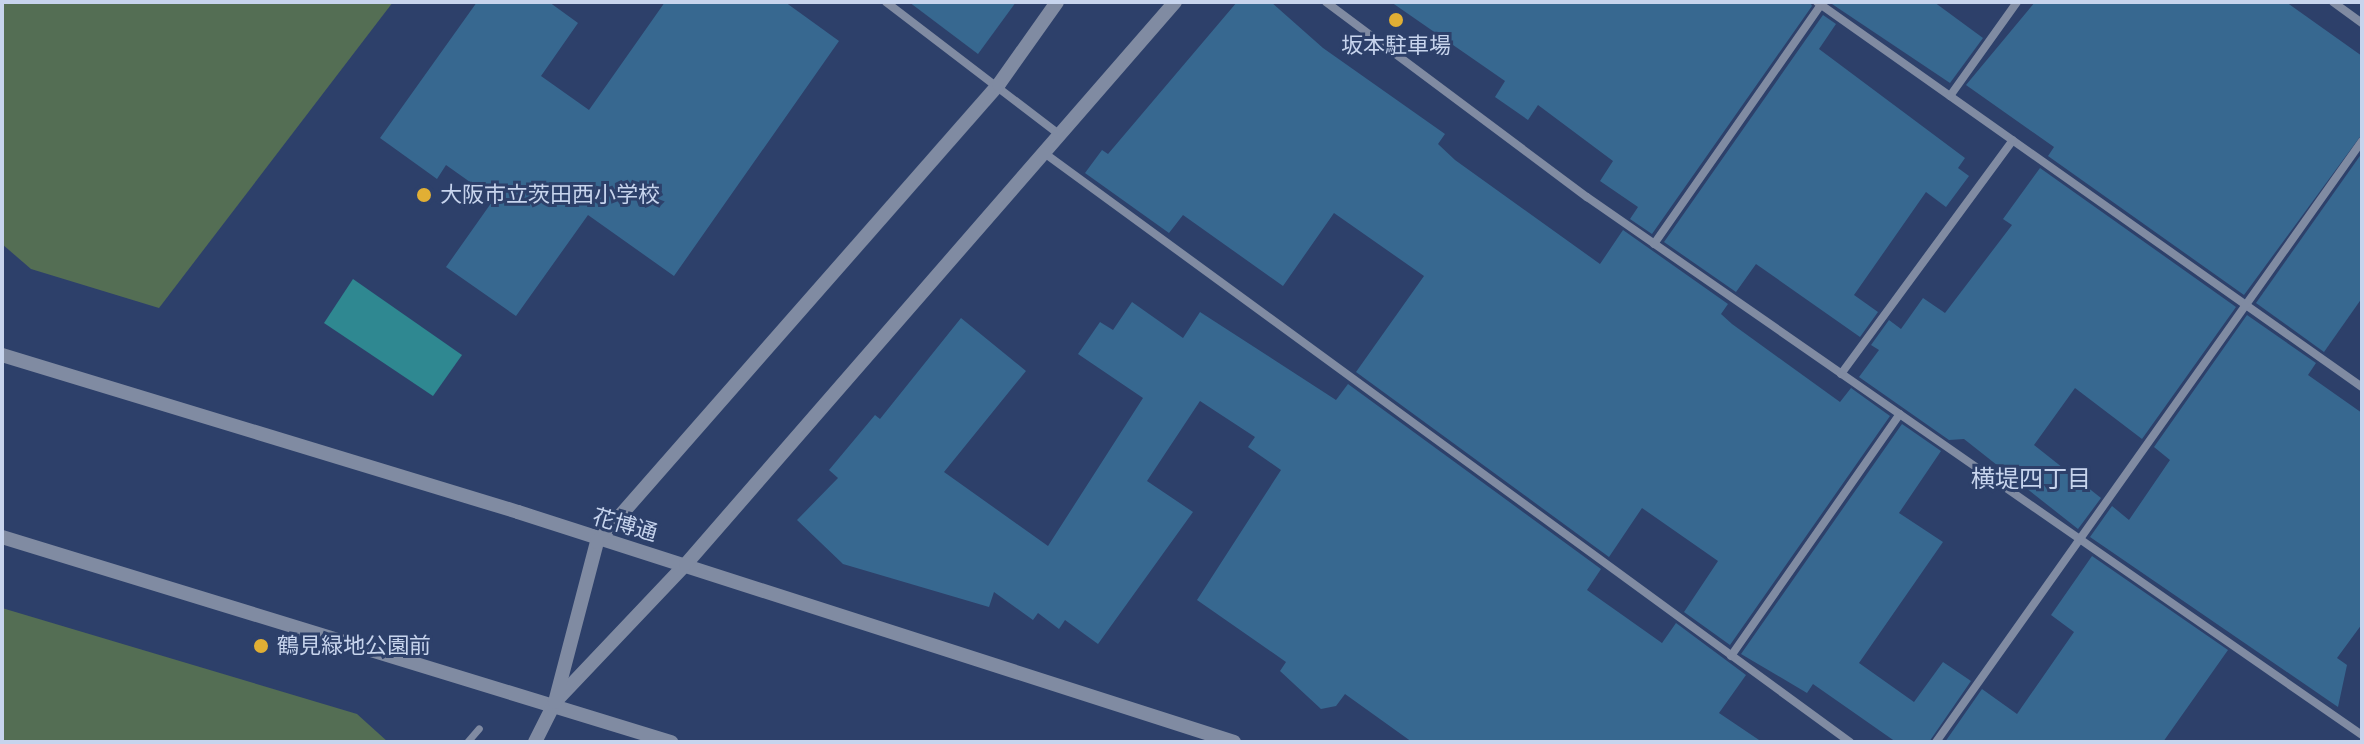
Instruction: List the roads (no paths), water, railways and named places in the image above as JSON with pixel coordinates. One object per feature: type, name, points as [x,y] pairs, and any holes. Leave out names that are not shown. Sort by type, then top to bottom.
[{"type":"street","points":[[886,2],[999,84],[1062,137]]},
{"type":"street","points":[[535,742],[555,702],[597,542],[999,84],[1057,2]]},
{"type":"street","points":[[555,702],[686,564],[1047,155],[1175,2]]},
{"type":"street","points":[[1326,2],[1654,244],[2362,735]]},
{"type":"street","points":[[1950,96],[2017,2]]},
{"type":"street","points":[[2333,2],[2362,23]]},
{"type":"street","points":[[1654,244],[1819,3],[2362,387]]},
{"type":"street","points":[[1841,374],[2013,140]]},
{"type":"street","points":[[1936,742],[2077,537],[2362,141]]},
{"type":"street","points":[[1047,155],[1850,742]]},
{"type":"street","name":"花博通","points":[[2,355],[518,512],[597,542],[686,564],[1234,742]]},
{"type":"street","points":[[1731,656],[1900,414]]},
{"type":"street","points":[[2,537],[465,682],[555,702],[671,742]]},
{"type":"street","points":[[467,742],[479,728]]},
{"type":"place","name":"坂本駐車場","points":[[1396,20]]},
{"type":"place","name":"大阪市立茨田西小学校","points":[[424,195]]},
{"type":"place","name":"鶴見緑地公園前","points":[[261,646]]},
{"type":"district","name":"横堤四丁目","points":[[2031,480]]}]
